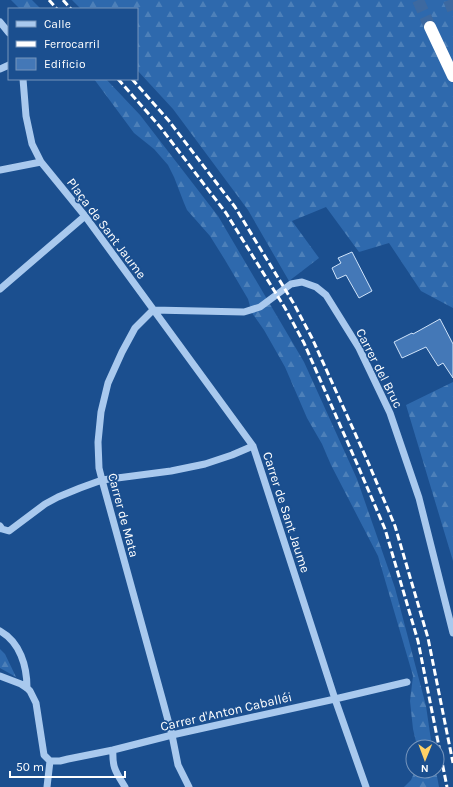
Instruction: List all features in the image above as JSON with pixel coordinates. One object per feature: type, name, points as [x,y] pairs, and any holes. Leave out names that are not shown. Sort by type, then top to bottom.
[{"type":"highway","points":[[430,27],[453,76]]},
{"type":"street","points":[[0,22],[8,32]]},
{"type":"street","name":"Plaça de Sant Jaume","points":[[23,80],[26,116],[32,144],[41,162],[85,216],[153,310]]},
{"type":"street","points":[[0,170],[41,162]]},
{"type":"street","points":[[0,289],[85,216]]},
{"type":"street","name":"Carrer del Bruc","points":[[153,310],[244,312],[260,306],[291,284],[302,282],[316,287],[326,295],[359,348],[390,413],[419,498],[453,633]]},
{"type":"street","name":"Carrer de Sant Jaume","points":[[153,310],[252,446],[335,699],[366,787]]},
{"type":"street","name":"Carrer de Mata","points":[[153,310],[135,328],[108,383],[101,412],[98,442],[102,480],[172,735],[178,765],[189,787]]},
{"type":"street","points":[[0,526],[2,529],[9,531],[51,501],[102,480],[171,471],[204,464],[232,455],[252,446]]},
{"type":"street","points":[[0,631],[11,638],[19,650],[26,672],[27,688]]},
{"type":"street","points":[[0,676],[21,684],[27,688],[36,703],[44,755],[50,761],[47,787]]},
{"type":"street","name":"Carrer d'Anton Caballéi","points":[[50,761],[113,750],[172,735],[407,682]]},
{"type":"street","points":[[113,750],[112,762],[125,787]]},
{"type":"green space","points":[[11,0],[32,0],[40,8],[19,8]]},
{"type":"green space","points":[[72,0],[453,0],[453,308],[421,291],[389,243],[359,252],[326,207],[292,221],[319,258],[289,281],[248,210],[173,109],[138,71],[138,8],[80,8]]},
{"type":"green space","points":[[95,80],[107,80],[140,115],[218,216],[304,362],[357,479],[395,588],[426,706],[431,739],[415,739],[410,701],[413,676],[378,556],[331,465],[322,444],[307,418],[285,367],[264,330],[252,313],[248,299],[210,236],[187,210],[168,165],[154,149],[134,133]]},
{"type":"green space","points":[[453,382],[453,561],[406,405]]},
{"type":"green space","points":[[0,649],[5,654],[16,677],[0,668]]},
{"type":"green space","points":[[438,779],[439,787],[404,787],[411,780]]},
{"type":"building","points":[[352,252],[372,291],[359,298],[346,275],[337,279],[332,268],[341,263],[338,258]]},
{"type":"building","points":[[440,319],[453,344],[453,378],[443,363],[438,366],[426,347],[402,358],[394,342],[412,333],[413,334]]},
{"type":"tunnel","points":[[418,0],[430,27]]},
{"type":"tunnel","points":[[449,0],[453,10]]},
{"type":"railway","points":[[49,0],[56,8]]},
{"type":"railway","points":[[63,0],[70,8]]},
{"type":"railway","points":[[119,80],[161,128],[226,213],[285,308],[304,343],[385,529],[418,641],[447,787]]},
{"type":"railway","points":[[133,80],[169,121],[235,207],[294,304],[312,338],[395,526],[428,638],[453,763]]}]
